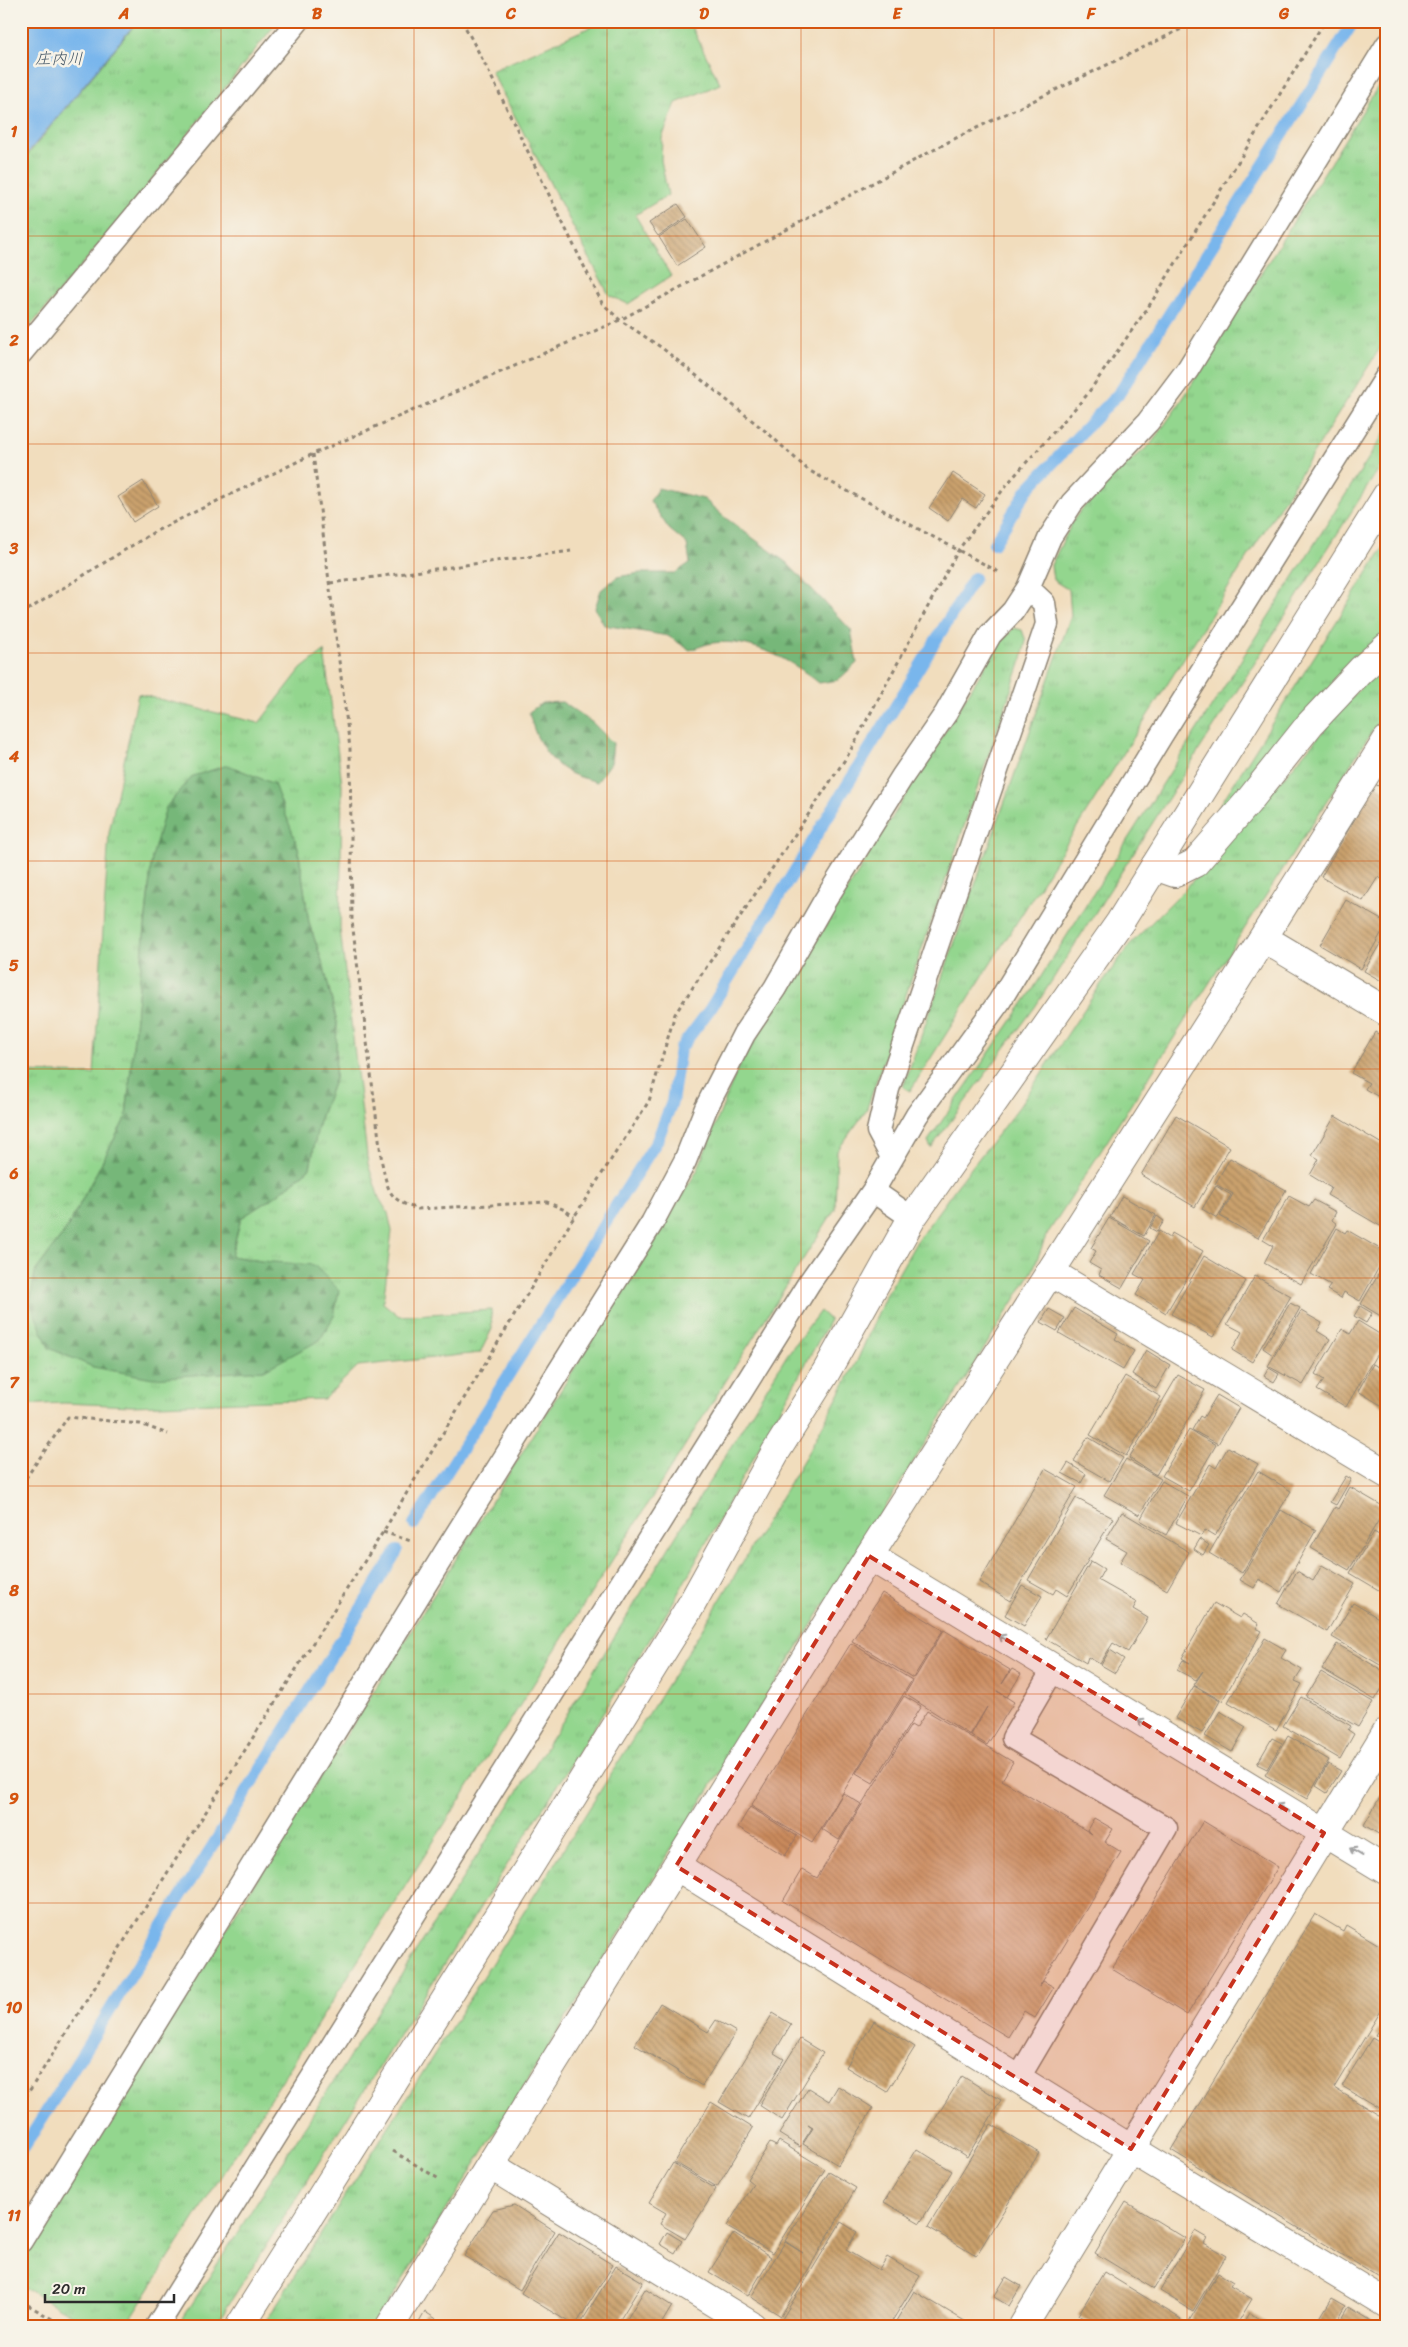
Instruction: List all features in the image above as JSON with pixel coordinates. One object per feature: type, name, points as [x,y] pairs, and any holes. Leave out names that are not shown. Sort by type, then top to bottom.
[{"type":"street","points":[[240,2326],[690,1607],[775,1453],[826,1372],[912,1218],[1120,922],[1387,495]]},
{"type":"street","points":[[1155,866],[1175,873],[1195,863],[1248,802],[1310,724],[1361,670],[1387,647]]},
{"type":"street","points":[[390,2326],[869,1556],[1387,740]]},
{"type":"street","points":[[1263,938],[1387,1012]]},
{"type":"street","points":[[1050,1272],[1387,1474]]},
{"type":"street","points":[[869,1556],[1387,1871]]},
{"type":"street","points":[[1023,2326],[1387,1731]]},
{"type":"street","points":[[676,1866],[1132,2149],[1387,2304]]},
{"type":"street","points":[[490,2165],[752,2326]]},
{"type":"lane","points":[[21,353],[298,21]]},
{"type":"lane","points":[[21,2241],[446,1551],[652,1223],[685,1161],[706,1108],[744,1034],[775,988],[824,902],[902,777],[946,713],[990,635],[1013,611],[1028,588],[1050,536],[1072,503],[1148,422],[1188,369],[1387,45]]},
{"type":"lane","points":[[157,2326],[809,1284],[873,1191],[917,1115],[999,1002],[1156,745],[1387,376]]},
{"type":"lane","points":[[892,1157],[878,1131],[888,1089],[1047,624],[1044,602],[1028,588]]},
{"type":"lane","points":[[873,1191],[912,1218]]},
{"type":"lane","points":[[1018,2078],[1166,1828],[1012,1738],[1054,1668]]},
{"type":"path","points":[[462,21],[602,303],[620,320],[662,348],[769,434],[808,470],[959,549],[1028,588]]},
{"type":"path","points":[[21,614],[154,532],[313,454],[620,320],[952,140],[1198,21]]},
{"type":"path","points":[[21,2104],[383,1532],[574,1217],[649,1101],[675,1014],[848,755],[959,549],[1008,482],[1086,396],[1151,303],[1325,21]]},
{"type":"path","points":[[313,454],[350,748],[352,921],[382,1163],[387,1187],[400,1203],[418,1209],[547,1202],[566,1210],[574,1217]]},
{"type":"path","points":[[330,583],[571,551]]},
{"type":"path","points":[[21,1485],[68,1416],[140,1424],[168,1434]]},
{"type":"path","points":[[21,2301],[64,2326]]},
{"type":"highlighted area","points":[[869,1556],[1324,1833],[1131,2149],[676,1866]]},
{"type":"green space","points":[[138,21],[278,21],[119,221],[21,337],[21,163]]},
{"type":"green space","points":[[604,21],[689,21],[720,84],[676,103],[662,138],[661,160],[668,195],[635,215],[671,276],[628,304],[609,295],[491,71]]},
{"type":"green space","points":[[1387,72],[1387,337],[910,1091],[903,1087],[1071,616],[1069,590],[1053,580],[1051,565],[1074,519],[1099,488],[1151,444],[1182,400]]},
{"type":"green space","points":[[1387,429],[1387,456],[1035,1007],[931,1148],[928,1141],[1030,994]]},
{"type":"green space","points":[[658,488],[704,499],[723,516],[787,563],[851,630],[857,663],[838,680],[819,683],[782,658],[755,647],[726,642],[709,644],[690,650],[668,636],[604,625],[595,608],[601,590],[617,577],[640,573],[675,573],[690,563],[687,544],[669,529],[650,501]]},
{"type":"green space","points":[[1387,542],[1387,634],[1361,655],[1194,846]]},
{"type":"green space","points":[[1014,628],[1022,630],[1026,641],[1022,658],[866,1111],[837,1151],[835,1209],[126,2326],[92,2326],[21,2286],[21,2259],[697,1171],[738,1068],[1000,642]]},
{"type":"green space","points":[[324,651],[342,784],[340,929],[368,1164],[379,1198],[388,1213],[392,1231],[383,1303],[399,1316],[491,1310],[492,1329],[480,1353],[358,1366],[324,1399],[132,1406],[64,1403],[21,1405],[21,1072],[94,1074],[109,833],[138,694],[259,723],[301,669]],"holes":[[[298,847],[309,923],[324,967],[337,1023],[335,1078],[319,1121],[310,1168],[277,1195],[241,1218],[231,1256],[261,1261],[35,1272],[66,1230],[126,1117],[152,857]]]},
{"type":"green space","points":[[1387,661],[1387,708],[1046,1236],[1033,1270],[374,2326],[263,2326],[713,1612],[811,1447],[857,1361],[885,1297],[917,1241],[1019,1107],[1101,984],[1132,942],[1185,889],[1254,813],[1357,691]]},
{"type":"green space","points":[[562,702],[593,723],[613,743],[611,763],[597,782],[562,768],[548,755],[534,730],[529,712],[542,703]]},
{"type":"green space","points":[[228,765],[274,784],[298,847],[309,923],[324,967],[337,1023],[335,1078],[319,1121],[310,1168],[277,1195],[241,1218],[231,1256],[261,1261],[314,1265],[339,1290],[334,1316],[320,1340],[264,1370],[153,1378],[93,1367],[49,1348],[30,1303],[35,1272],[66,1230],[126,1117],[152,857],[166,807],[193,776]]},
{"type":"green space","points":[[820,1311],[830,1320],[671,1606],[215,2326],[178,2326],[564,1719],[787,1355]]},
{"type":"water","name":"庄内川","points":[[21,21],[137,21],[21,161]]},
{"type":"building","points":[[678,204],[687,217],[658,236],[649,223]]},
{"type":"building","points":[[687,219],[706,247],[677,266],[659,237]]},
{"type":"building","points":[[953,473],[985,494],[976,508],[962,499],[948,521],[929,508]]},
{"type":"building","points":[[143,481],[158,506],[133,522],[118,497]]},
{"type":"building","points":[[1375,784],[1387,791],[1387,882],[1378,877],[1363,901],[1321,877]]},
{"type":"building","points":[[1346,900],[1387,923],[1361,969],[1320,945]]},
{"type":"building","points":[[1387,932],[1387,984],[1364,971]]},
{"type":"building","points":[[1375,1032],[1387,1039],[1386,1101],[1365,1089],[1369,1083],[1351,1073]]},
{"type":"building","points":[[1176,1115],[1230,1147],[1195,1207],[1141,1175]]},
{"type":"building","points":[[1335,1116],[1387,1147],[1379,1164],[1387,1169],[1387,1230],[1327,1195],[1331,1188],[1310,1175],[1319,1159],[1312,1155]]},
{"type":"building","points":[[1230,1158],[1286,1190],[1258,1238],[1220,1216],[1233,1194],[1215,1184]]},
{"type":"building","points":[[1216,1186],[1231,1195],[1217,1218],[1202,1209]]},
{"type":"building","points":[[1122,1196],[1156,1215],[1144,1236],[1110,1217]]},
{"type":"building","points":[[1289,1196],[1309,1207],[1314,1200],[1336,1212],[1332,1220],[1337,1224],[1301,1284],[1264,1263],[1273,1246],[1263,1240]]},
{"type":"building","points":[[1157,1216],[1164,1221],[1157,1232],[1150,1228]]},
{"type":"building","points":[[1109,1218],[1149,1241],[1122,1288],[1099,1275],[1101,1270],[1089,1263],[1096,1251],[1091,1248]]},
{"type":"building","points":[[1337,1228],[1345,1233],[1347,1230],[1387,1253],[1360,1301],[1344,1292],[1341,1298],[1327,1290],[1331,1285],[1311,1274]]},
{"type":"building","points":[[1159,1231],[1170,1238],[1172,1233],[1203,1251],[1166,1313],[1136,1295],[1145,1280],[1134,1274]]},
{"type":"building","points":[[1204,1256],[1246,1281],[1213,1337],[1171,1314]]},
{"type":"building","points":[[1387,1260],[1387,1320],[1361,1304]]},
{"type":"building","points":[[1255,1276],[1291,1296],[1252,1362],[1232,1350],[1242,1332],[1227,1324]]},
{"type":"building","points":[[1290,1303],[1300,1308],[1273,1355],[1263,1348]]},
{"type":"building","points":[[1360,1306],[1372,1313],[1366,1323],[1354,1316]]},
{"type":"building","points":[[1074,1308],[1118,1334],[1115,1339],[1134,1351],[1123,1370],[1059,1333]]},
{"type":"building","points":[[1049,1309],[1065,1318],[1057,1331],[1041,1322]]},
{"type":"building","points":[[1301,1311],[1322,1323],[1317,1331],[1330,1339],[1303,1385],[1268,1366]]},
{"type":"building","points":[[1358,1321],[1386,1338],[1346,1407],[1317,1390],[1324,1380],[1315,1374],[1342,1329],[1350,1334]]},
{"type":"building","points":[[1146,1350],[1170,1365],[1156,1389],[1132,1374]]},
{"type":"building","points":[[1373,1364],[1387,1372],[1387,1402],[1384,1407],[1358,1391]]},
{"type":"building","points":[[1269,1368],[1279,1374],[1274,1382],[1264,1376]]},
{"type":"building","points":[[1178,1375],[1205,1390],[1156,1475],[1129,1458]]},
{"type":"building","points":[[1125,1376],[1161,1397],[1126,1456],[1090,1435]]},
{"type":"building","points":[[1217,1395],[1239,1408],[1218,1444],[1192,1430],[1200,1416],[1203,1418]]},
{"type":"building","points":[[1189,1430],[1216,1445],[1189,1491],[1162,1476]]},
{"type":"building","points":[[1088,1437],[1123,1458],[1109,1481],[1074,1461]]},
{"type":"building","points":[[1228,1447],[1258,1464],[1215,1536],[1205,1530],[1201,1536],[1176,1523],[1210,1464],[1216,1468]]},
{"type":"building","points":[[1126,1459],[1161,1479],[1139,1515],[1104,1495]]},
{"type":"building","points":[[1068,1463],[1086,1474],[1081,1483],[1062,1473]]},
{"type":"building","points":[[1045,1469],[1077,1487],[1010,1601],[979,1582]]},
{"type":"building","points":[[1258,1471],[1291,1491],[1242,1573],[1209,1553]]},
{"type":"building","points":[[1346,1476],[1351,1479],[1336,1505],[1330,1502]]},
{"type":"building","points":[[1162,1481],[1188,1496],[1166,1535],[1140,1520]]},
{"type":"building","points":[[1350,1487],[1386,1508],[1349,1570],[1311,1548],[1335,1507],[1338,1509]]},
{"type":"building","points":[[1076,1498],[1113,1518],[1067,1596],[1056,1589],[1053,1594],[1028,1580]]},
{"type":"building","points":[[1281,1510],[1316,1530],[1281,1592],[1259,1579],[1254,1588],[1240,1580]]},
{"type":"building","points":[[1122,1512],[1189,1552],[1167,1590],[1120,1562],[1127,1551],[1106,1539]]},
{"type":"building","points":[[1374,1532],[1387,1540],[1387,1595],[1350,1573]]},
{"type":"building","points":[[1200,1539],[1209,1545],[1203,1555],[1194,1549]]},
{"type":"building","points":[[1091,1561],[1104,1569],[1098,1580],[1137,1602],[1133,1609],[1148,1618],[1128,1652],[1113,1643],[1100,1664],[1088,1657],[1086,1663],[1046,1639]]},
{"type":"building","points":[[1322,1565],[1355,1584],[1327,1632],[1278,1604],[1297,1571],[1313,1581]]},
{"type":"building","points":[[1022,1585],[1042,1596],[1024,1626],[1005,1615]]},
{"type":"building","points":[[882,1593],[943,1630],[913,1678],[852,1641]]},
{"type":"building","points":[[1214,1603],[1240,1618],[1243,1614],[1259,1624],[1256,1628],[1262,1631],[1222,1701],[1194,1685],[1203,1671],[1196,1680],[1177,1670],[1183,1660],[1190,1663],[1182,1658]]},
{"type":"building","points":[[1353,1603],[1387,1623],[1381,1634],[1387,1637],[1387,1669],[1332,1637]]},
{"type":"building","points":[[944,1630],[1010,1670],[1002,1684],[1012,1669],[1021,1674],[1007,1697],[997,1691],[1014,1702],[987,1745],[971,1735],[987,1707],[970,1735],[905,1694]]},
{"type":"building","points":[[1265,1638],[1286,1650],[1281,1658],[1302,1670],[1295,1681],[1302,1684],[1276,1730],[1228,1702]]},
{"type":"building","points":[[851,1643],[912,1680],[812,1843],[751,1806]]},
{"type":"building","points":[[1337,1644],[1387,1673],[1387,1680],[1375,1700],[1322,1669]]},
{"type":"building","points":[[1110,1650],[1124,1659],[1115,1673],[1101,1665]]},
{"type":"building","points":[[1321,1672],[1373,1702],[1358,1727],[1306,1697]]},
{"type":"building","points":[[1194,1686],[1220,1701],[1202,1733],[1175,1718]]},
{"type":"building","points":[[904,1696],[921,1706],[873,1783],[856,1773]]},
{"type":"building","points":[[1301,1697],[1351,1726],[1348,1730],[1354,1734],[1340,1759],[1283,1726]]},
{"type":"building","points":[[927,1711],[1013,1762],[1002,1780],[1092,1834],[1087,1830],[1094,1818],[1113,1829],[1105,1842],[1121,1852],[1039,1987],[1043,1981],[1054,1987],[1035,2018],[1024,2011],[1008,2037],[783,1901],[802,1869],[817,1878],[911,1725],[916,1728]]},
{"type":"building","points":[[1220,1711],[1246,1727],[1232,1752],[1205,1736]]},
{"type":"building","points":[[1288,1736],[1329,1760],[1307,1799],[1265,1775]]},
{"type":"building","points":[[1272,1738],[1282,1743],[1267,1769],[1257,1764]]},
{"type":"building","points":[[1328,1764],[1341,1771],[1327,1793],[1316,1786]]},
{"type":"building","points":[[843,1793],[861,1804],[839,1840],[822,1829]]},
{"type":"building","points":[[1381,1795],[1387,1799],[1387,1823],[1380,1835],[1364,1825]]},
{"type":"building","points":[[750,1807],[797,1836],[785,1856],[738,1827]]},
{"type":"building","points":[[1203,1821],[1278,1867],[1187,2015],[1112,1969]]},
{"type":"building","points":[[1315,1914],[1343,1931],[1346,1925],[1386,1949],[1382,1955],[1387,1958],[1387,2001],[1334,2088],[1387,2120],[1387,2282],[1171,2150]]},
{"type":"building","points":[[660,2003],[708,2032],[716,2020],[736,2032],[702,2086],[635,2045]]},
{"type":"building","points":[[773,2013],[791,2024],[774,2053],[784,2059],[748,2119],[719,2102]]},
{"type":"building","points":[[1387,2017],[1387,2042],[1375,2035]]},
{"type":"building","points":[[874,2021],[915,2047],[887,2092],[846,2067]]},
{"type":"building","points":[[1372,2038],[1387,2047],[1387,2113],[1342,2086]]},
{"type":"building","points":[[800,2039],[823,2053],[782,2120],[759,2105]]},
{"type":"building","points":[[962,2076],[1001,2100],[967,2157],[927,2132]]},
{"type":"building","points":[[838,2086],[873,2108],[838,2165],[803,2144],[813,2128],[808,2125],[812,2128],[800,2147],[779,2134],[808,2088],[829,2101]]},
{"type":"building","points":[[711,2102],[753,2128],[717,2187],[674,2162]]},
{"type":"building","points":[[991,2124],[1039,2153],[976,2256],[928,2227]]},
{"type":"building","points":[[779,2141],[825,2169],[773,2253],[727,2226],[753,2184],[747,2179],[770,2143],[776,2146]]},
{"type":"building","points":[[917,2149],[952,2171],[920,2223],[884,2202]]},
{"type":"building","points":[[673,2163],[716,2189],[685,2239],[660,2224],[666,2213],[649,2203]]},
{"type":"building","points":[[829,2172],[856,2188],[781,2316],[751,2297],[785,2242],[803,2253],[785,2241]]},
{"type":"building","points":[[1126,2202],[1185,2238],[1154,2289],[1095,2253]]},
{"type":"building","points":[[514,2205],[555,2231],[520,2290],[464,2256],[493,2210]]},
{"type":"building","points":[[841,2222],[857,2232],[846,2250],[879,2270],[887,2257],[920,2276],[889,2326],[793,2326],[782,2319]]},
{"type":"building","points":[[1195,2231],[1207,2238],[1204,2243],[1226,2256],[1193,2311],[1160,2291]]},
{"type":"building","points":[[559,2232],[613,2265],[575,2326],[521,2293]]},
{"type":"building","points":[[667,2232],[682,2241],[675,2253],[660,2244]]},
{"type":"building","points":[[734,2233],[771,2257],[748,2296],[709,2272]]},
{"type":"building","points":[[616,2266],[643,2282],[616,2326],[579,2326]]},
{"type":"building","points":[[1104,2272],[1181,2319],[1176,2326],[1096,2326],[1078,2315]]},
{"type":"building","points":[[1218,2273],[1233,2282],[1230,2286],[1252,2299],[1236,2326],[1186,2326]]},
{"type":"building","points":[[1006,2277],[1021,2286],[1009,2306],[994,2297]]},
{"type":"building","points":[[645,2289],[672,2306],[660,2326],[639,2326],[627,2319]]},
{"type":"building","points":[[914,2291],[968,2323],[966,2326],[893,2326]]},
{"type":"building","points":[[1332,2298],[1346,2306],[1335,2326],[1315,2326]]},
{"type":"building","points":[[1349,2307],[1377,2324],[1376,2326],[1338,2326]]},
{"type":"building","points":[[425,2312],[448,2326],[417,2326]]},
{"type":"building","points":[[1250,2313],[1270,2326],[1242,2326]]},
{"type":"waterway","points":[[994,544],[1027,490],[1120,392],[1354,21]]},
{"type":"waterway","points":[[414,1524],[657,1141],[672,1102],[680,1049],[710,1009],[974,578]]},
{"type":"waterway","points":[[21,2152],[397,1551]]}]
